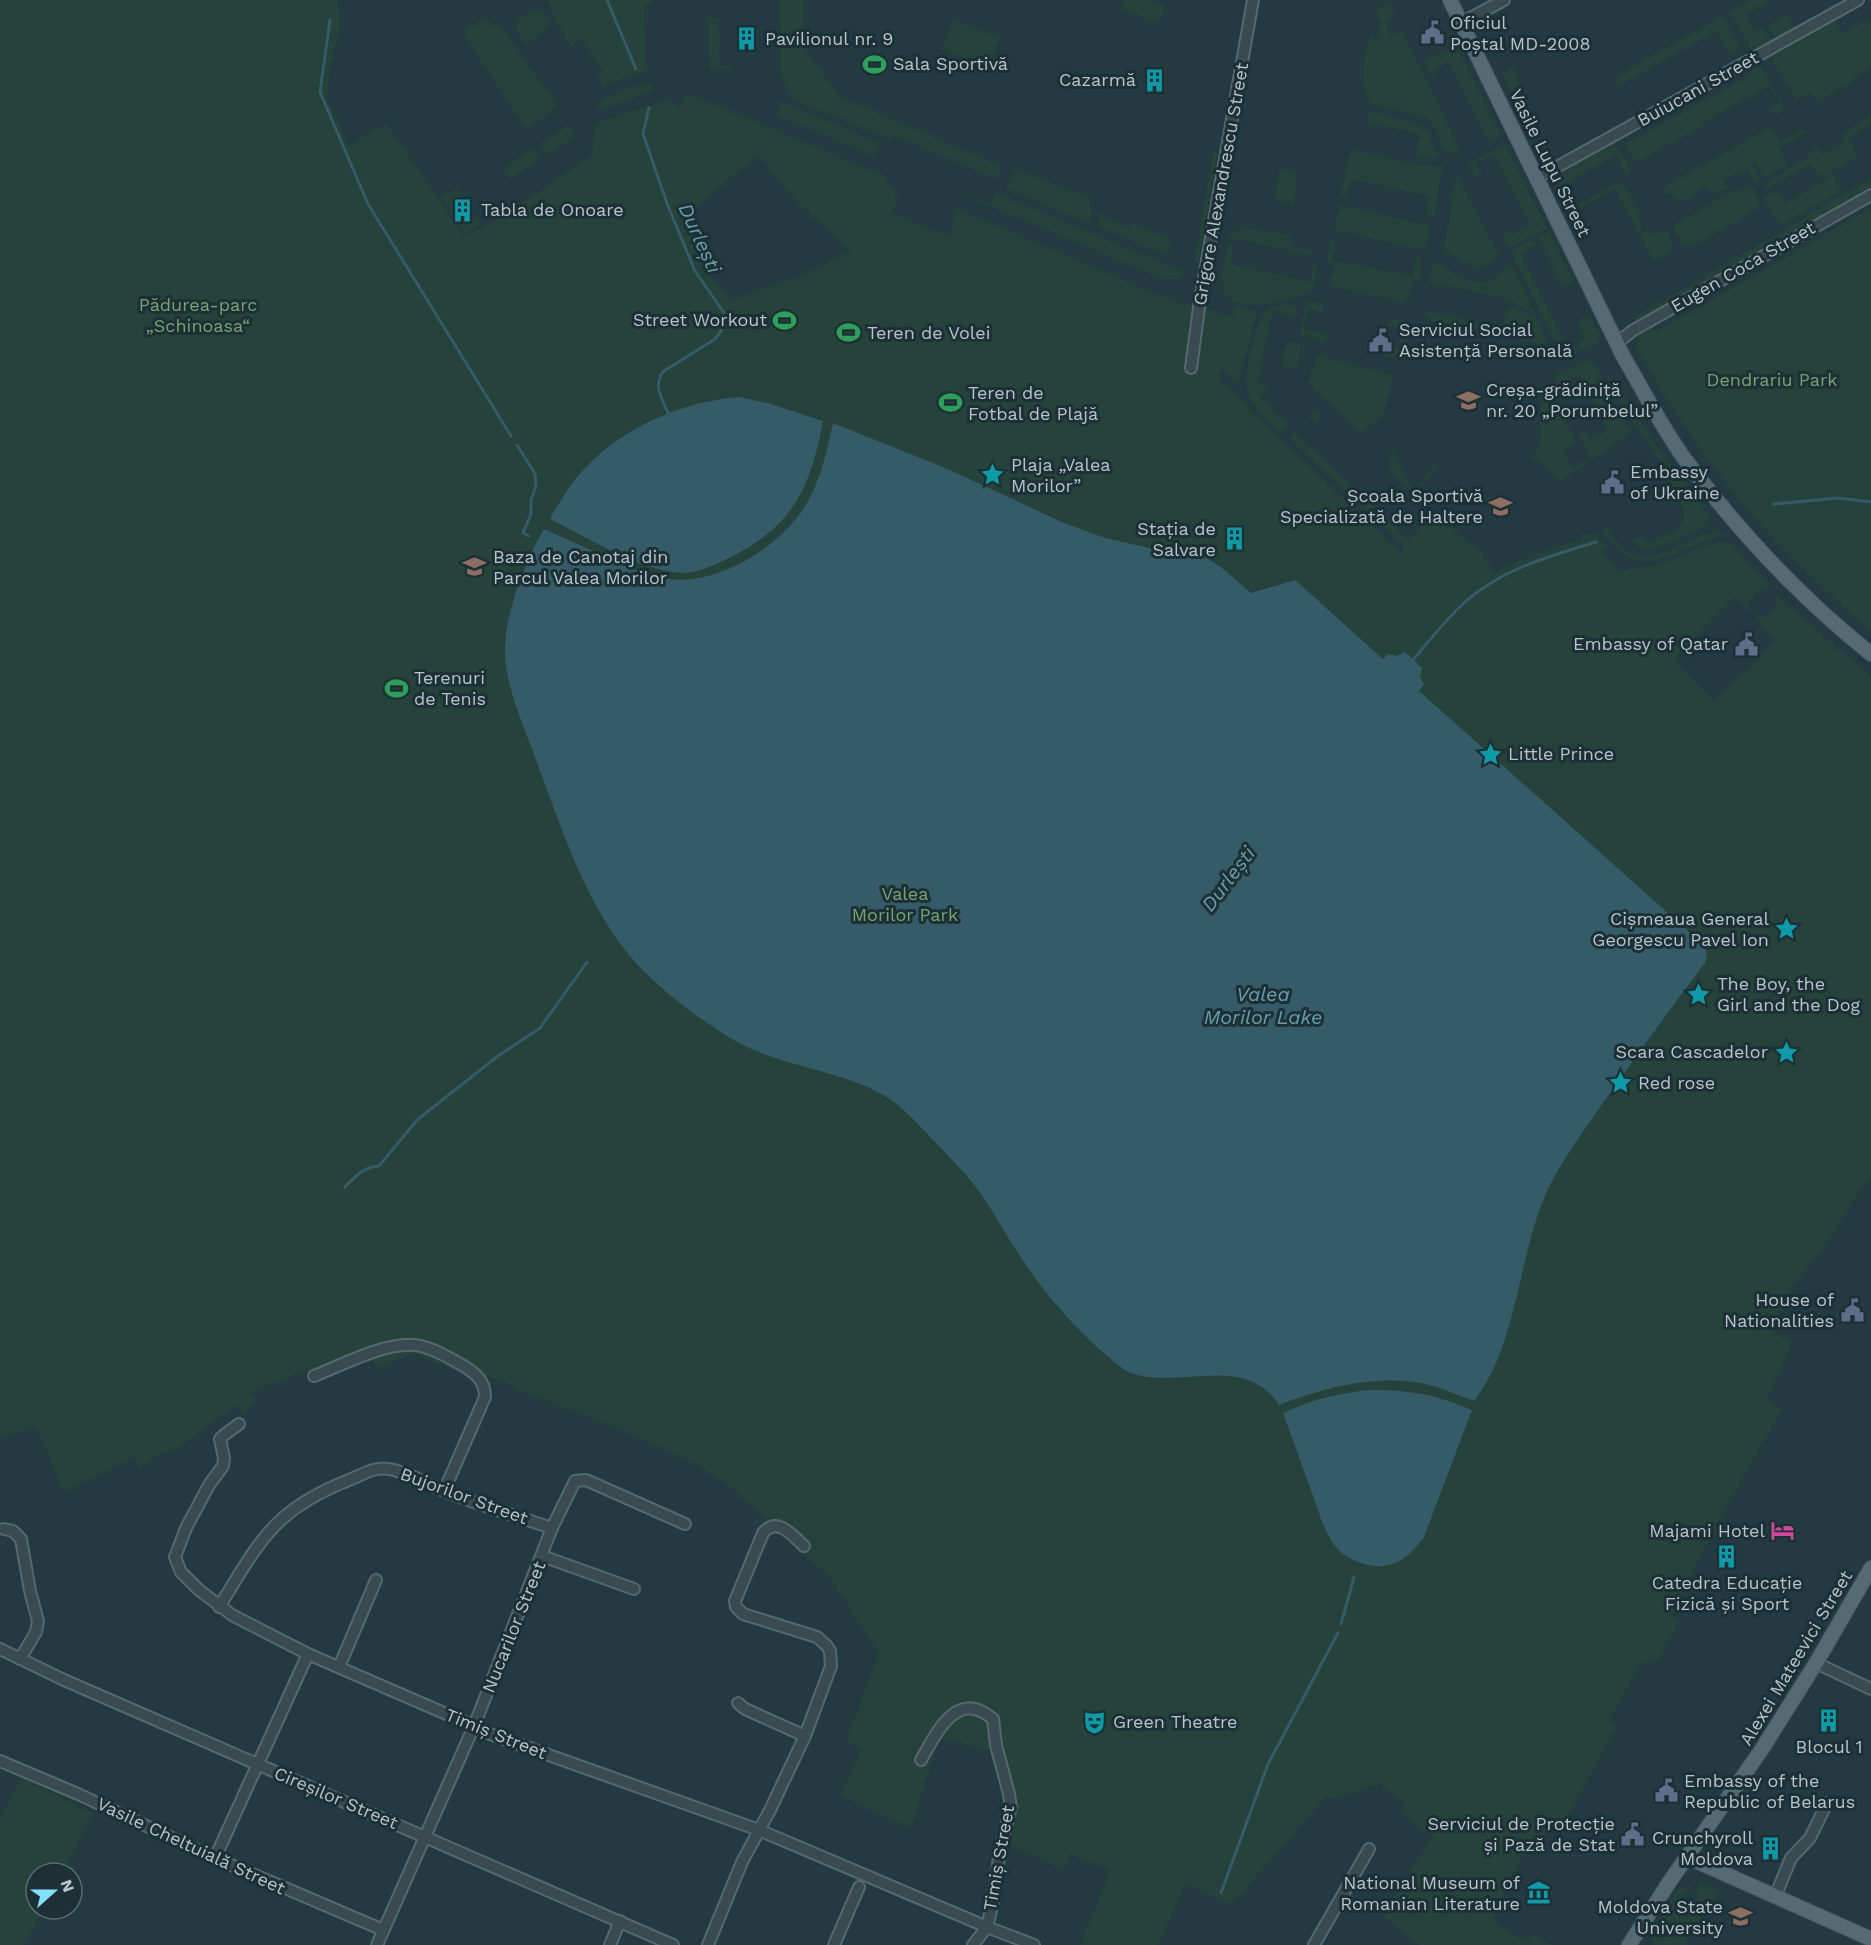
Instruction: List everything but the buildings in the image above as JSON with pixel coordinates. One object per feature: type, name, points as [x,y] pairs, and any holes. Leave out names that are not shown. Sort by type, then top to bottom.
[{"type":"main road","name":"Vasile Lupu Street","points":[[1450,0],[1617,342],[1646,398],[1683,457],[1742,531],[1803,594],[1871,654]]},
{"type":"main road","name":"Alexei Mateevici Street","points":[[1629,1945],[1762,1749],[1816,1663],[1871,1568]]},
{"type":"main road","points":[[1687,1857],[1871,1939]]},
{"type":"street","name":"Grigore Alexandrescu Street","points":[[1191,368],[1202,288],[1253,0]]},
{"type":"street","points":[[1461,23],[1504,0]]},
{"type":"street","name":"Buiucani Street","points":[[1538,178],[1858,0]]},
{"type":"street","name":"Eugen Coca Street","points":[[1617,342],[1641,326],[1871,195]]},
{"type":"street","points":[[314,1376],[384,1350],[414,1345],[438,1353],[474,1373],[483,1384],[485,1397],[444,1491]]},
{"type":"street","name":"Timiș Street","points":[[239,1424],[220,1439],[224,1458],[223,1466],[186,1528],[176,1557],[181,1572],[219,1607],[308,1654],[487,1733],[759,1830],[987,1927],[1035,1945]]},
{"type":"street","name":"Bujorilor Street","points":[[219,1607],[244,1564],[273,1526],[303,1501],[376,1469],[400,1472],[444,1491],[552,1528]]},
{"type":"street","name":"Nucarilor Street","points":[[377,1945],[474,1726],[552,1528],[575,1481],[581,1479],[685,1524]]},
{"type":"street","points":[[708,1945],[742,1862],[805,1736],[831,1666],[827,1646],[817,1638],[743,1614],[736,1607],[735,1601],[763,1533],[768,1527],[777,1525],[785,1529],[804,1546]]},
{"type":"street","points":[[4,1529],[18,1535],[22,1545],[38,1621],[36,1632],[20,1659]]},
{"type":"street","points":[[542,1556],[634,1589]]},
{"type":"street","points":[[339,1667],[376,1580]]},
{"type":"street","name":"Cireșilor Street","points":[[0,1648],[258,1765],[673,1945]]},
{"type":"street","points":[[215,1858],[308,1654]]},
{"type":"street","points":[[1816,1663],[1871,1689]]},
{"type":"street","points":[[738,1703],[745,1709],[805,1736]]},
{"type":"street","name":"Timiș Street","points":[[921,1760],[941,1726],[957,1712],[976,1708],[993,1719],[996,1745],[1010,1794],[1011,1807],[1000,1850],[987,1927]]},
{"type":"street","name":"Vasile Cheltuială Street","points":[[0,1761],[78,1794],[215,1858],[383,1930]]},
{"type":"street","points":[[1775,1897],[1791,1858],[1810,1838],[1827,1803]]},
{"type":"street","points":[[1314,1945],[1369,1849]]},
{"type":"street","points":[[834,1945],[859,1887]]},
{"type":"street","points":[[610,1945],[620,1921]]},
{"type":"street","points":[[973,1945],[987,1927]]},
{"type":"green space","name":"Valea Morilor Park","points":[[0,0],[337,0],[339,31],[329,72],[327,97],[349,146],[386,123],[463,236],[482,228],[517,207],[591,156],[596,123],[667,100],[680,108],[686,94],[690,94],[887,177],[885,181],[890,183],[889,186],[893,187],[895,195],[899,197],[892,213],[949,236],[957,209],[1176,302],[1233,317],[1235,308],[1257,310],[1240,378],[1234,381],[1222,365],[1219,380],[1245,402],[1251,412],[1401,553],[1405,547],[1289,438],[1313,411],[1319,411],[1322,415],[1316,424],[1309,417],[1295,432],[1408,540],[1422,526],[1418,522],[1423,516],[1427,515],[1431,522],[1437,516],[1484,555],[1483,557],[1491,565],[1489,567],[1495,573],[1538,553],[1584,539],[1580,535],[1585,534],[1593,534],[1601,540],[1607,547],[1601,550],[1620,572],[1637,567],[1658,565],[1711,544],[1729,541],[1771,587],[1766,591],[1762,587],[1748,601],[1752,606],[1748,610],[1735,597],[1673,659],[1714,701],[1776,642],[1755,618],[1760,614],[1764,618],[1778,604],[1774,599],[1778,596],[1871,677],[1871,1179],[1868,1178],[1825,1246],[1792,1287],[1771,1330],[1792,1343],[1766,1400],[1782,1410],[1752,1460],[1671,1616],[1679,1621],[1659,1659],[1640,1664],[1609,1721],[1617,1726],[1573,1807],[1560,1826],[1547,1835],[1539,1846],[1532,1842],[1504,1887],[1507,1890],[1495,1906],[1494,1917],[1497,1919],[1495,1922],[1526,1942],[1530,1940],[1532,1933],[1550,1945],[1419,1945],[1384,1918],[1398,1889],[1433,1837],[1400,1812],[1406,1805],[1380,1784],[1330,1799],[1327,1796],[1232,1904],[1185,1884],[1158,1945],[1080,1945],[1111,1870],[1070,1854],[1064,1870],[1008,1844],[1012,1831],[1013,1808],[1011,1786],[1002,1751],[980,1749],[939,1737],[911,1828],[840,1795],[862,1749],[846,1740],[879,1653],[827,1573],[797,1550],[737,1492],[719,1478],[635,1435],[522,1391],[499,1379],[455,1370],[413,1354],[377,1368],[371,1358],[311,1383],[308,1370],[251,1392],[257,1400],[243,1415],[236,1405],[174,1451],[161,1453],[140,1468],[135,1457],[64,1492],[36,1426],[2,1438],[0,1432]],"holes":[[[758,155],[798,203],[852,250],[801,276],[732,300],[703,268],[692,210]]]},
{"type":"green space","points":[[548,0],[652,0],[652,4],[644,5],[646,64],[650,67],[644,72],[602,86],[597,74],[604,71],[581,39],[571,47],[550,9]]},
{"type":"green space","points":[[784,0],[803,0],[804,48],[839,96],[1002,166],[997,179],[893,135],[891,140],[793,99],[781,76],[780,3]]},
{"type":"green space","points":[[1125,0],[1151,0],[1165,6],[1158,23],[1122,9]]},
{"type":"green space","points":[[1751,0],[1771,0],[1745,15],[1754,32],[1762,27],[1772,43],[1754,53],[1730,12]]},
{"type":"green space","points":[[1389,3],[1395,16],[1384,22],[1391,36],[1402,31],[1460,150],[1451,154],[1447,151],[1434,126],[1426,117],[1370,103],[1364,78],[1366,54],[1371,37],[1379,38],[1381,22],[1376,9]]},
{"type":"green space","points":[[1854,5],[1855,7],[1834,19],[1842,34],[1869,19],[1871,22],[1871,68],[1852,79],[1853,82],[1817,102],[1810,92],[1800,98],[1795,98],[1772,61],[1774,55]]},
{"type":"green space","points":[[541,10],[550,26],[526,45],[517,31],[518,20],[521,16]]},
{"type":"green space","points":[[1788,14],[1795,28],[1776,40],[1768,25]]},
{"type":"green space","points":[[1723,16],[1740,47],[1729,53],[1717,31],[1618,86],[1616,83],[1618,75]]},
{"type":"green space","points":[[708,18],[719,18],[720,65],[731,66],[731,69],[710,69]]},
{"type":"green space","points":[[953,20],[1000,38],[989,67],[942,49]]},
{"type":"green space","points":[[479,21],[488,21],[505,31],[558,107],[529,127],[522,123],[465,37],[466,30]]},
{"type":"green space","points":[[1456,45],[1501,136],[1489,142],[1449,62],[1432,70],[1436,77],[1433,78],[1425,63],[1428,59]]},
{"type":"green space","points":[[1759,62],[1783,106],[1783,111],[1775,116],[1771,109],[1780,103],[1769,86],[1703,122],[1704,125],[1636,163],[1625,144],[1753,74],[1750,67]]},
{"type":"green space","points":[[1513,67],[1536,124],[1529,128],[1502,73]]},
{"type":"green space","points":[[650,84],[654,88],[648,92],[600,110],[597,106],[606,98],[621,91]]},
{"type":"green space","points":[[782,102],[880,144],[874,156],[777,115]]},
{"type":"green space","points":[[1370,110],[1421,126],[1427,132],[1438,157],[1415,157],[1420,134],[1367,122]]},
{"type":"green space","points":[[1871,116],[1871,124],[1848,139],[1858,156],[1831,172],[1841,191],[1780,225],[1763,198],[1776,191],[1784,204],[1827,179],[1824,175],[1820,178],[1810,164],[1764,191],[1766,183],[1806,158],[1817,146],[1822,154],[1846,141],[1843,133]]},
{"type":"green space","points":[[568,125],[575,136],[547,155],[539,144]]},
{"type":"green space","points":[[1771,127],[1780,142],[1804,128],[1807,132],[1779,148],[1787,165],[1764,177],[1755,161],[1751,163],[1760,179],[1754,181],[1748,168],[1724,180],[1728,189],[1711,193],[1706,185],[1694,192],[1695,196],[1686,201],[1684,198],[1677,202],[1674,195],[1664,194],[1665,186]]},
{"type":"green space","points":[[1615,142],[1631,171],[1626,174],[1616,155],[1564,184],[1574,203],[1566,207],[1552,179],[1560,172]]},
{"type":"green space","points":[[1505,145],[1547,229],[1509,247],[1502,233],[1509,229],[1512,234],[1530,225],[1494,154],[1476,163],[1482,174],[1475,177],[1469,163]]},
{"type":"green space","points":[[533,148],[540,159],[510,179],[503,168]]},
{"type":"green space","points":[[1351,149],[1413,165],[1443,166],[1434,216],[1425,217],[1429,196],[1351,179],[1346,199],[1340,198]]},
{"type":"green space","points":[[1214,150],[1217,153],[1198,263],[1195,262]]},
{"type":"green space","points":[[1280,168],[1298,172],[1293,203],[1275,200]]},
{"type":"green space","points":[[1016,170],[1091,198],[1089,206],[1092,212],[1089,223],[1006,188]]},
{"type":"green space","points":[[1456,175],[1499,255],[1489,264],[1477,268],[1444,250]]},
{"type":"green space","points":[[1871,179],[1871,186],[1636,323],[1633,318]]},
{"type":"green space","points":[[1622,181],[1641,215],[1638,217],[1643,227],[1640,229],[1642,233],[1649,229],[1651,233],[1663,230],[1668,232],[1674,250],[1654,261],[1615,189],[1577,210],[1575,206]]},
{"type":"green space","points":[[1754,186],[1760,207],[1700,242],[1683,244],[1675,233],[1674,225],[1714,203],[1713,200]]},
{"type":"green space","points":[[457,188],[463,196],[455,202],[468,220],[475,216],[481,224],[467,233],[441,198]]},
{"type":"green space","points":[[966,193],[991,204],[996,193],[1182,271],[1183,276],[1166,280],[964,195]]},
{"type":"green space","points":[[1340,205],[1430,226],[1425,250],[1334,230]]},
{"type":"green space","name":"Dendrariu Park","points":[[1871,208],[1871,632],[1799,565],[1733,492],[1686,429],[1635,346],[1637,337],[1653,327],[1656,332]]},
{"type":"green space","points":[[1099,214],[1129,228],[1132,223],[1171,240],[1167,255],[1097,226]]},
{"type":"green space","points":[[1243,228],[1291,235],[1289,246],[1315,250],[1312,255],[1229,238],[1230,233]]},
{"type":"green space","points":[[1549,232],[1574,282],[1563,287],[1538,238]]},
{"type":"green space","points":[[1331,239],[1335,240],[1332,260],[1412,276],[1416,256],[1422,257],[1420,281],[1413,280],[1409,297],[1401,302],[1330,286],[1335,264],[1327,262]]},
{"type":"green space","points":[[1528,242],[1535,242],[1536,245],[1520,254],[1567,347],[1571,345],[1577,353],[1564,352],[1555,342],[1512,254],[1514,249]]},
{"type":"green space","points":[[1228,244],[1234,245],[1230,264],[1310,282],[1314,262],[1318,263],[1312,291],[1261,305],[1232,302],[1223,290],[1224,282],[1220,281]]},
{"type":"green space","points":[[1433,264],[1439,264],[1476,282],[1488,281],[1508,266],[1512,266],[1535,314],[1504,298],[1428,282]]},
{"type":"green space","points":[[1310,301],[1323,305],[1323,312],[1308,309],[1304,329],[1326,334],[1325,341],[1302,336],[1306,303]]},
{"type":"green space","points":[[1288,304],[1295,306],[1296,316],[1273,311],[1257,383],[1269,386],[1260,398],[1289,425],[1280,432],[1256,409],[1247,387],[1247,375],[1248,362],[1261,315],[1269,308]]},
{"type":"green space","points":[[1510,306],[1536,318],[1547,342],[1546,345],[1429,320],[1422,310],[1502,328],[1507,307],[1510,308]]},
{"type":"green space","points":[[1590,315],[1600,335],[1598,343],[1581,350],[1578,341],[1585,337],[1577,321]]},
{"type":"green space","points":[[1394,318],[1407,321],[1411,327],[1405,356],[1401,360],[1383,356],[1384,345],[1399,348],[1402,329],[1387,326]]},
{"type":"green space","points":[[1287,341],[1299,344],[1301,348],[1296,370],[1281,367]]},
{"type":"green space","points":[[1317,355],[1394,375],[1384,415],[1361,433],[1308,384]]},
{"type":"green space","points":[[1590,360],[1595,365],[1625,423],[1632,431],[1561,481],[1537,459],[1531,459],[1541,443],[1541,394],[1550,390],[1577,443],[1563,451],[1572,468],[1591,458],[1578,433],[1585,430],[1590,439],[1608,430],[1580,375],[1562,384],[1567,394],[1564,396],[1555,382],[1556,374]]},
{"type":"green space","points":[[1603,368],[1612,381],[1615,379],[1642,424],[1636,428],[1625,412]]},
{"type":"green space","points":[[1643,427],[1710,518],[1705,527],[1657,547],[1642,548],[1633,543],[1633,539],[1640,537],[1646,544],[1678,530],[1684,517],[1673,485],[1638,430]]},
{"type":"green space","points":[[1392,449],[1411,486],[1415,488],[1419,486],[1434,464],[1437,465],[1418,490],[1410,490],[1392,473],[1389,463]]},
{"type":"green space","points":[[1607,527],[1616,542],[1619,542],[1630,553],[1642,557],[1656,556],[1710,533],[1723,533],[1663,558],[1640,561],[1626,556],[1602,534]]},
{"type":"green space","points":[[22,1777],[93,1814],[68,1861],[24,1861],[24,1921],[37,1921],[24,1945],[0,1945],[0,1818]]},
{"type":"green space","points":[[1700,1882],[1720,1891],[1684,1945],[1654,1945],[1650,1933],[1677,1890],[1693,1885],[1683,1892],[1677,1908],[1680,1914],[1686,1916],[1692,1914],[1699,1898],[1696,1892]]},
{"type":"water","points":[[740,397],[771,404],[823,421],[812,465],[796,501],[785,517],[754,544],[708,568],[681,573],[665,571],[631,560],[550,519],[582,472],[619,439],[677,410],[719,399]]},
{"type":"water","name":"Valea Morilor Lake","points":[[833,423],[948,469],[1064,523],[1105,538],[1163,551],[1180,550],[1203,556],[1221,567],[1251,593],[1295,580],[1383,659],[1388,654],[1396,656],[1405,652],[1422,668],[1420,677],[1424,685],[1419,691],[1705,946],[1707,957],[1705,963],[1588,1125],[1550,1184],[1536,1221],[1516,1302],[1499,1355],[1474,1401],[1426,1384],[1388,1381],[1351,1384],[1279,1405],[1264,1389],[1247,1380],[1228,1376],[1145,1377],[1126,1371],[1086,1337],[1061,1310],[1039,1283],[973,1184],[899,1106],[860,1084],[769,1056],[727,1036],[667,993],[635,962],[617,940],[576,866],[520,718],[507,674],[506,632],[513,602],[530,555],[544,529],[636,570],[662,578],[682,580],[702,577],[742,563],[777,538],[803,509],[818,478]]},
{"type":"water","points":[[1370,1390],[1422,1394],[1447,1400],[1472,1410],[1424,1537],[1403,1559],[1383,1566],[1353,1560],[1343,1554],[1331,1540],[1322,1522],[1283,1413],[1325,1398]]},
{"type":"waterway","name":"Durlești","points":[[607,0],[636,69]]},
{"type":"waterway","points":[[330,20],[320,92],[368,204],[511,436]]},
{"type":"waterway","name":"Durlești","points":[[649,108],[643,134],[668,206],[695,271],[724,313],[721,331],[715,339],[664,371],[660,377],[660,394],[670,417]]},
{"type":"waterway","points":[[517,445],[535,474],[536,486],[531,500],[531,514],[523,533],[529,536]]},
{"type":"waterway","name":"Durlești","points":[[1774,504],[1838,498],[1871,502]]},
{"type":"waterway","name":"Durlești","points":[[1412,661],[1451,616],[1479,591],[1527,565],[1596,542]]},
{"type":"waterway","points":[[345,1187],[364,1170],[379,1166],[417,1120],[498,1056],[540,1028],[587,962]]},
{"type":"waterway","points":[[1341,1624],[1354,1577]]},
{"type":"waterway","points":[[1221,1893],[1268,1764],[1338,1633]]},
{"type":"place","name":"Oficiul Poștal MD-2008","points":[[1432,33]]},
{"type":"place","name":"Pavilionul nr. 9","points":[[747,39]]},
{"type":"place","name":"Sala Sportivă","points":[[875,64]]},
{"type":"place","name":"Cazarmă","points":[[1154,80]]},
{"type":"place","name":"Tabla de Onoare","points":[[463,210]]},
{"type":"place","name":"Street Workout","points":[[785,320]]},
{"type":"place","name":"Teren de Volei","points":[[849,333]]},
{"type":"place","name":"Serviciul Social Asistență Personală","points":[[1381,340]]},
{"type":"place","name":"Creșa-grădiniță nr. 20 „Porumbelul”","points":[[1468,400]]},
{"type":"place","name":"Teren de Fotbal de Plajă","points":[[950,403]]},
{"type":"place","name":"Plaja „Valea Morilor”","points":[[993,475]]},
{"type":"place","name":"Embassy of Ukraine","points":[[1612,482]]},
{"type":"place","name":"Școala Sportivă Specializată de Haltere","points":[[1501,506]]},
{"type":"place","name":"Stația de Salvare","points":[[1234,539]]},
{"type":"place","name":"Baza de Canotaj din Parcul Valea Morilor","points":[[475,567]]},
{"type":"place","name":"Embassy of Qatar","points":[[1746,644]]},
{"type":"place","name":"Terenuri de Tenis","points":[[396,688]]},
{"type":"place","name":"Little Prince","points":[[1490,754]]},
{"type":"place","name":"Cișmeaua General Georgescu Pavel Ion","points":[[1787,929]]},
{"type":"place","name":"The Boy, the Girl and the Dog","points":[[1699,994]]},
{"type":"place","name":"Scara Cascadelor","points":[[1786,1052]]},
{"type":"place","name":"Red rose","points":[[1620,1083]]},
{"type":"place","name":"House of Nationalities","points":[[1852,1310]]},
{"type":"place","name":"Majami Hotel","points":[[1783,1531]]},
{"type":"place","name":"Catedra Educație Fizică și Sport","points":[[1727,1557]]},
{"type":"place","name":"Blocul 1","points":[[1829,1721]]},
{"type":"place","name":"Green Theatre","points":[[1095,1722]]},
{"type":"place","name":"Embassy of the Republic of Belarus","points":[[1666,1791]]},
{"type":"place","name":"Serviciul de Protecție și Pază de Stat","points":[[1633,1834]]},
{"type":"place","name":"Crunchyroll Moldova","points":[[1771,1848]]},
{"type":"place","name":"National Museum of Romanian Literature","points":[[1538,1893]]},
{"type":"place","name":"Moldova State University","points":[[1741,1917]]},
{"type":"park label","name":"Pădurea-parc „Schinoasa“","points":[[198,315]]}]
